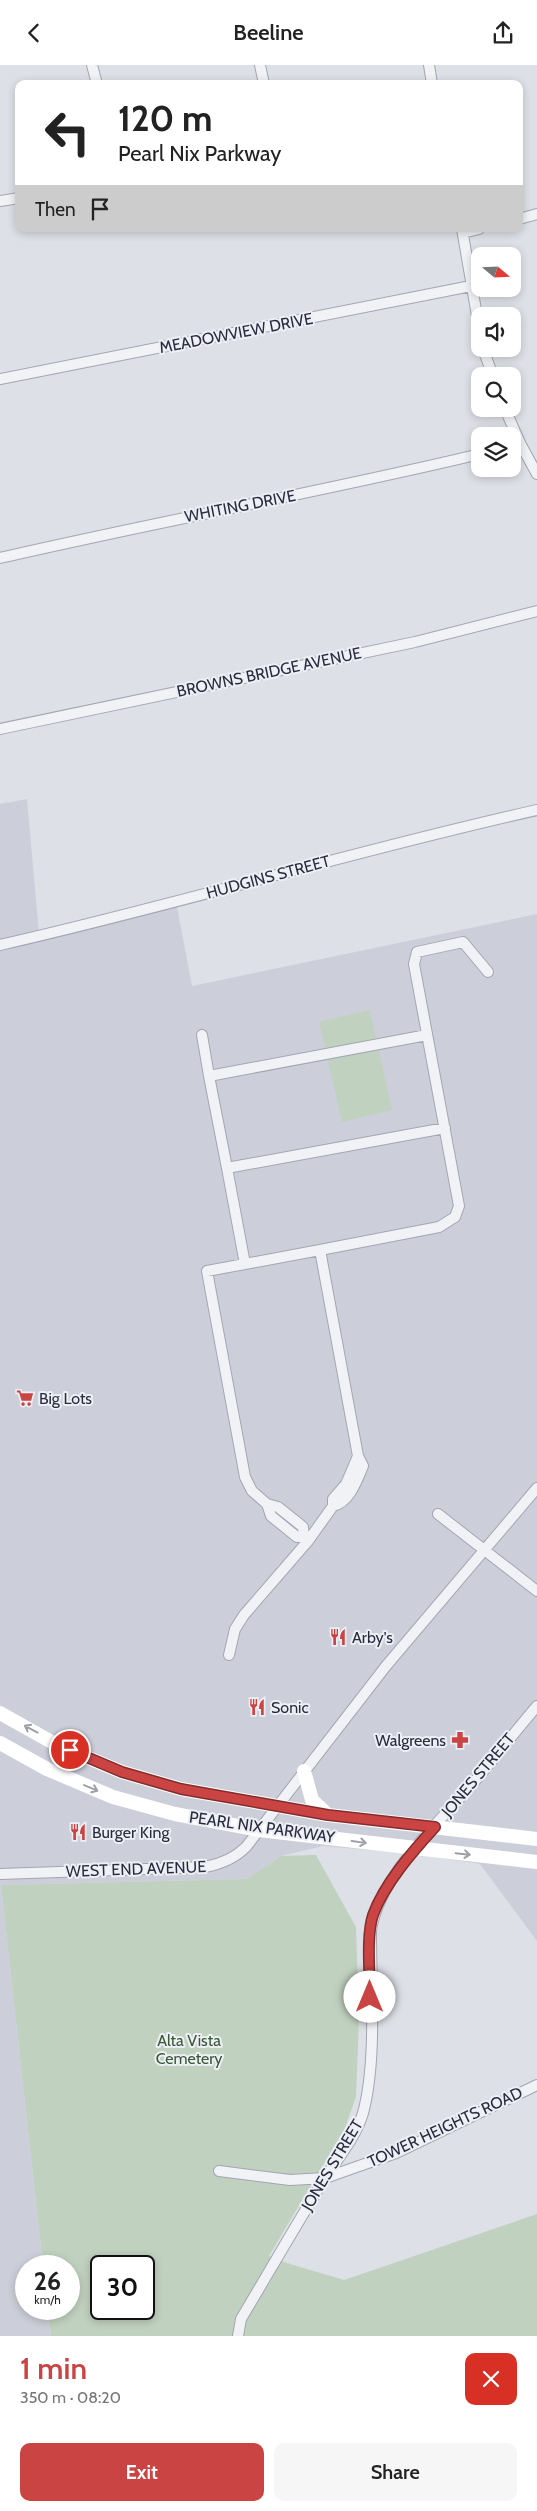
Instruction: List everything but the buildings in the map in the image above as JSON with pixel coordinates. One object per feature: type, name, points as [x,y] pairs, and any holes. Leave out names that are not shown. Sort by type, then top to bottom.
[{"type":"main road","name":"PEARL NIX PARKWAY","points":[[0,1713],[57,1745],[122,1772],[181,1789],[328,1815],[537,1839]]},
{"type":"main road","name":"PEARL NIX PARKWAY","points":[[0,1743],[47,1769],[113,1797],[175,1815],[259,1830],[537,1862]]},
{"type":"main road","points":[[304,1771],[312,1800],[328,1815]]},
{"type":"street","points":[[92,65],[96,80]]},
{"type":"street","points":[[260,65],[263,80]]},
{"type":"street","points":[[429,65],[431,80]]},
{"type":"street","points":[[0,201],[15,198]]},
{"type":"street","points":[[523,218],[537,214]]},
{"type":"street","points":[[462,232],[471,286]]},
{"type":"street","name":"MEADOWVIEW DRIVE","points":[[0,379],[471,286]]},
{"type":"street","points":[[521,452],[537,474]]},
{"type":"street","name":"WHITING DRIVE","points":[[0,558],[131,527],[350,485],[471,456]]},
{"type":"street","name":"BROWNS BRIDGE AVENUE","points":[[0,729],[415,642],[537,611]]},
{"type":"street","name":"HUDGINS STREET","points":[[0,945],[87,925],[393,844],[537,810]]},
{"type":"street","points":[[306,1539],[303,1527],[278,1507],[267,1504],[252,1491],[245,1477],[207,1271],[439,1227],[455,1217],[459,1206],[414,965],[417,952],[463,942],[488,972]]},
{"type":"street","points":[[202,1035],[245,1263]]},
{"type":"street","points":[[209,1076],[427,1035]]},
{"type":"street","points":[[227,1168],[445,1129]]},
{"type":"street","points":[[230,1655],[235,1629],[244,1615],[333,1506],[340,1505],[363,1466],[358,1456],[320,1250]]},
{"type":"street","name":"WEST END AVENUE","points":[[0,1874],[205,1867],[221,1864],[237,1856],[386,1666],[432,1615],[484,1548],[537,1488]]},
{"type":"street","points":[[267,1504],[271,1516],[296,1537],[306,1539]]},
{"type":"street","points":[[438,1514],[537,1591]]},
{"type":"street","points":[[283,1525],[290,1517]]},
{"type":"street","name":"JONES STREET","points":[[238,2336],[242,2319],[362,2115],[368,2092],[371,1931],[373,1916],[390,1885],[415,1849],[537,1706]]},
{"type":"street","name":"TOWER HEIGHTS ROAD","points":[[219,2171],[290,2180],[325,2178],[396,2153],[537,2085]]},
{"type":"shaded area","points":[[27,799],[39,933],[175,896],[192,986],[537,914],[537,1941],[480,1864],[422,1855],[323,1846],[281,1856],[246,1879],[1,1885],[42,2255],[15,2255],[15,2320],[49,2320],[51,2336],[0,2336],[0,804]]},
{"type":"green space","points":[[370,1010],[392,1110],[342,1122],[319,1022]]},
{"type":"green space","name":"Alta Vista Cemetery","points":[[316,1855],[356,1927],[359,2020],[356,2097],[345,2128],[269,2256],[344,2280],[537,2214],[537,2336],[51,2336],[49,2320],[80,2320],[80,2255],[42,2255],[1,1885],[246,1879],[281,1856]]},
{"type":"place","name":"Big Lots","points":[[25,1398]]},
{"type":"place","name":"Arby's","points":[[338,1637]]},
{"type":"place","name":"Sonic","points":[[257,1707]]},
{"type":"place","name":"Walgreens","points":[[460,1740]]},
{"type":"place","name":"Burger King","points":[[78,1832]]},
{"type":"route","points":[[70,1750],[122,1772],[181,1789],[328,1815],[435,1827],[406,1861],[373,1916],[370,1997]]}]
